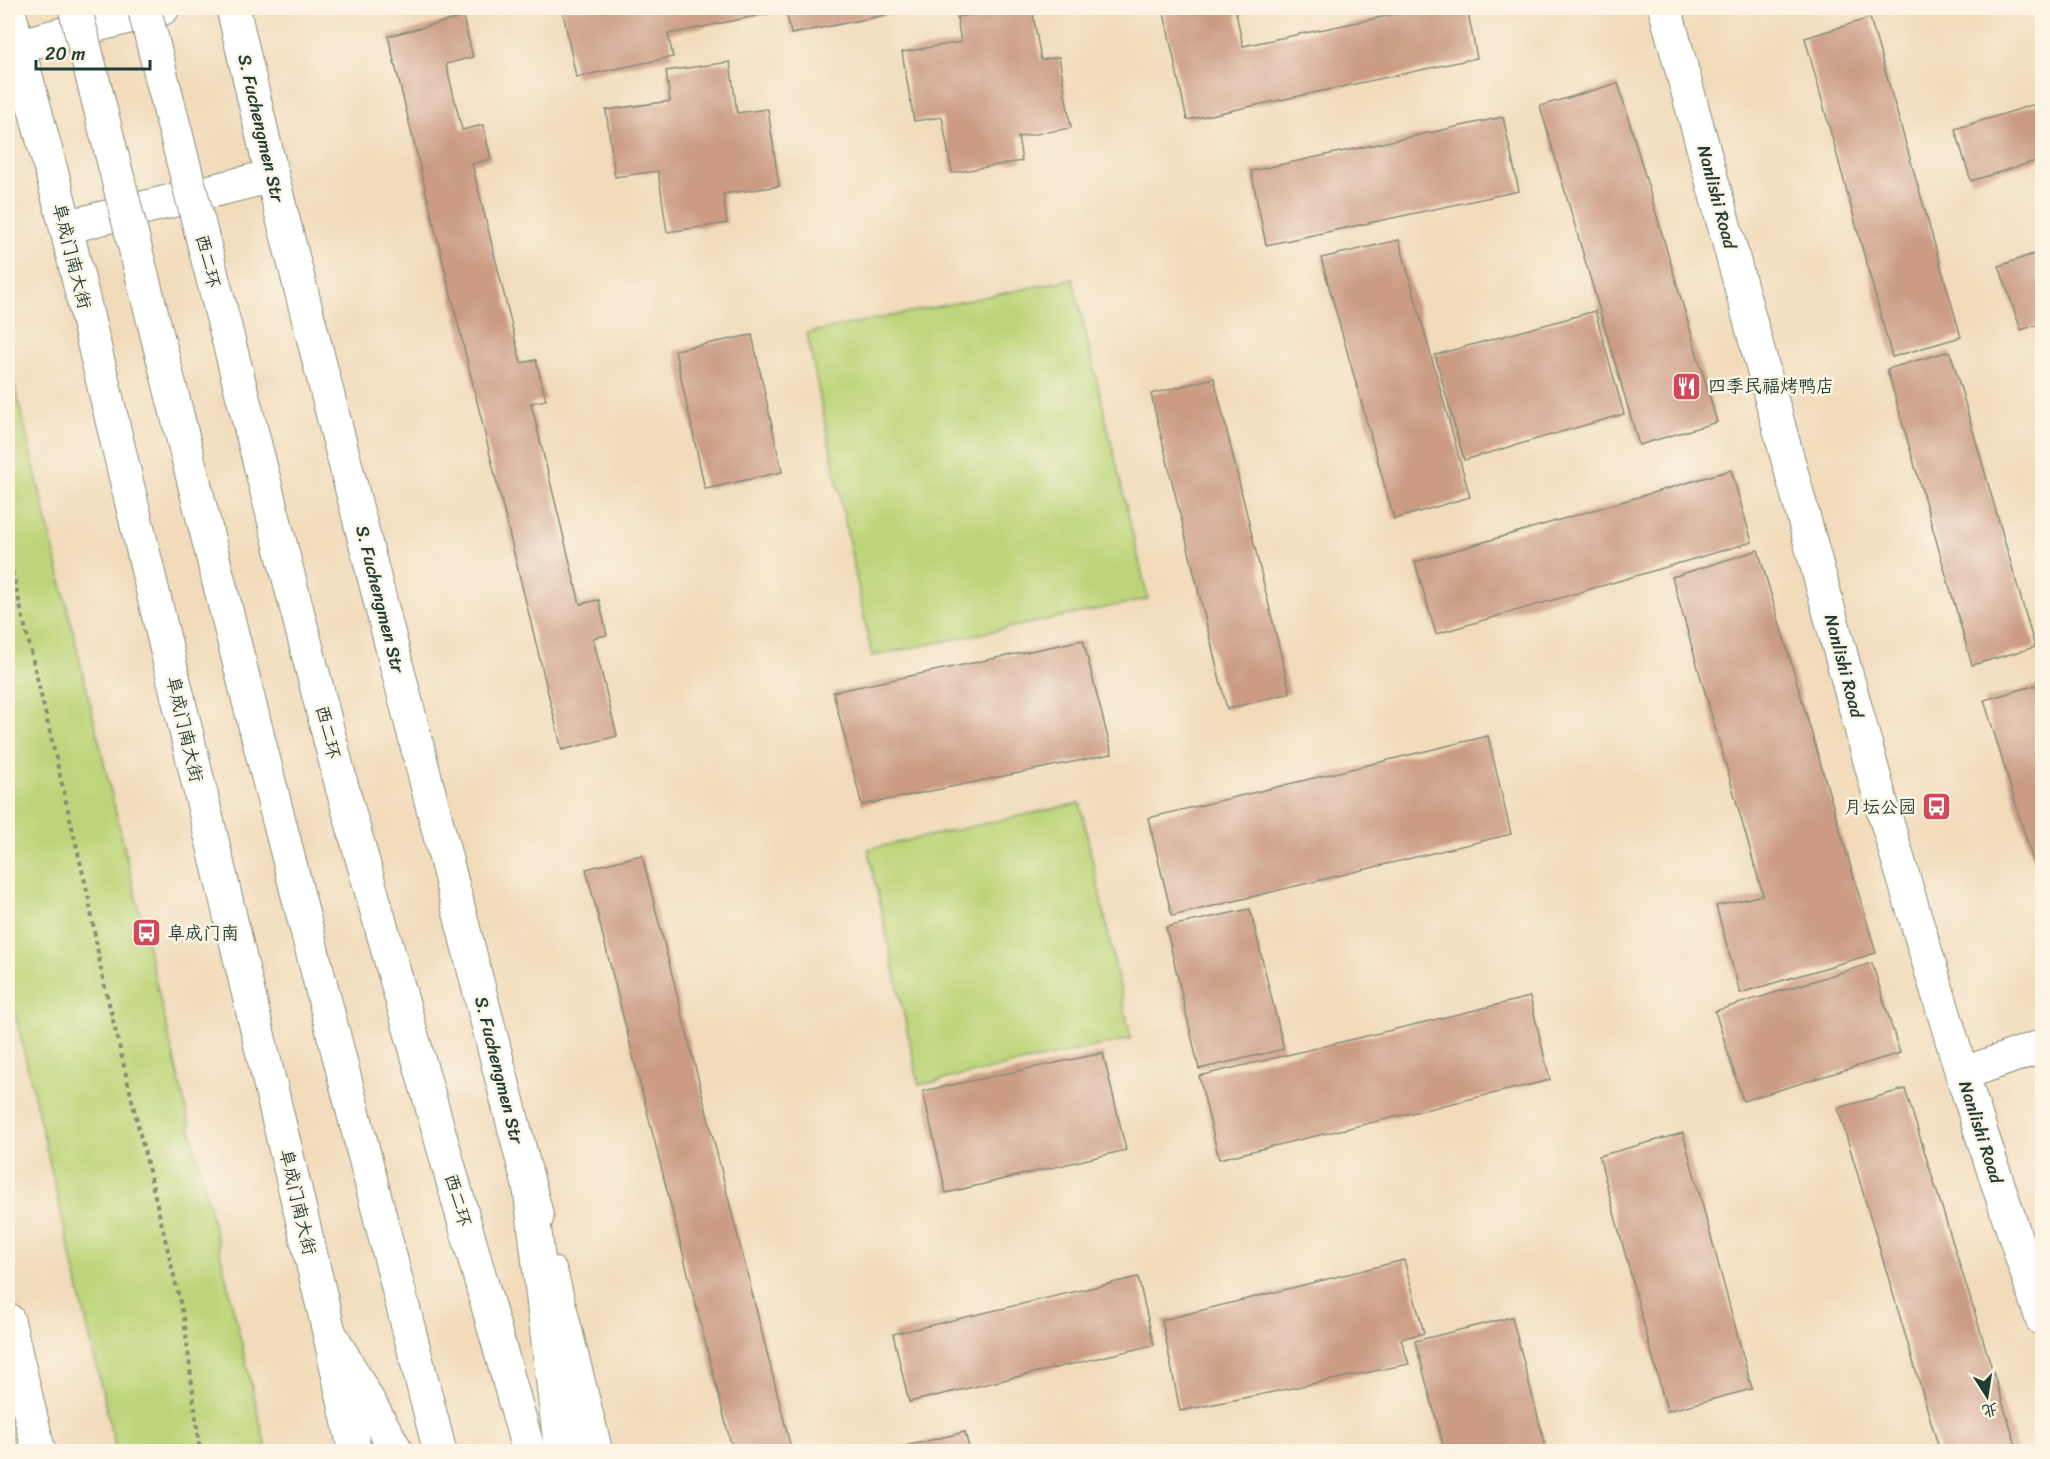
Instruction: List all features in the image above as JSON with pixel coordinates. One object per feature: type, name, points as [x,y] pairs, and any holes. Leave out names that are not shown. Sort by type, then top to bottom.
[{"type":"main road","name":"阜成门南大街","points":[[8,8],[12,47],[66,228],[355,1452]]},
{"type":"main road","points":[[75,8],[440,1452]]},
{"type":"main road","name":"西二环","points":[[144,8],[342,787],[529,1452]]},
{"type":"main road","points":[[12,47],[163,8]]},
{"type":"main road","name":"S. Fuchengmen Str","points":[[233,8],[272,176],[530,1189]]},
{"type":"main road","name":"Nanlishi Road","points":[[1665,8],[1883,809],[1962,1074],[2043,1319]]},
{"type":"main road","points":[[66,228],[272,176]]},
{"type":"main road","points":[[1962,1074],[2043,1046]]},
{"type":"main road","points":[[530,1189],[561,1452]]},
{"type":"main road","points":[[530,1189],[596,1452]]},
{"type":"main road","points":[[8,1320],[39,1452]]},
{"type":"main road","points":[[328,1332],[397,1452]]},
{"type":"path","points":[[8,554],[88,895],[104,982],[184,1318],[200,1452]]},
{"type":"shaded area","points":[[8,1320],[39,1451],[8,1451]]},
{"type":"green space","points":[[1073,279],[1148,599],[872,656],[807,333]]},
{"type":"green space","points":[[8,357],[267,1451],[116,1451],[8,982]]},
{"type":"green space","points":[[1080,803],[1131,1039],[919,1085],[868,849]]},
{"type":"building","points":[[562,8],[915,9],[791,34],[786,10],[668,34],[673,57],[576,77]]},
{"type":"building","points":[[1011,8],[1032,8],[1041,60],[1059,57],[1071,128],[1018,137],[1022,161],[952,173],[942,117],[914,121],[902,52],[961,42],[957,17]]},
{"type":"building","points":[[1163,8],[1235,8],[1243,46],[1425,8],[1467,8],[1477,58],[1187,120]]},
{"type":"building","points":[[463,17],[473,57],[446,64],[462,130],[483,125],[491,159],[472,164],[521,363],[536,360],[546,400],[531,403],[580,604],[599,600],[607,635],[593,638],[617,736],[562,750],[388,36]]},
{"type":"building","points":[[1870,18],[1961,337],[1892,357],[1805,38]]},
{"type":"building","points":[[730,62],[737,113],[768,109],[779,186],[723,194],[727,223],[667,232],[658,171],[615,177],[606,110],[670,101],[666,71]]},
{"type":"building","points":[[1618,83],[1717,422],[1639,445],[1540,106]]},
{"type":"building","points":[[2042,102],[2042,159],[1971,181],[1955,129]]},
{"type":"building","points":[[1503,117],[1519,191],[1266,245],[1251,171]]},
{"type":"building","points":[[1399,240],[1470,497],[1394,519],[1321,258]]},
{"type":"building","points":[[2042,251],[2042,323],[2021,330],[1999,266]]},
{"type":"building","points":[[1595,311],[1624,414],[1464,460],[1435,355]]},
{"type":"building","points":[[752,335],[782,472],[705,489],[675,350]]},
{"type":"building","points":[[1950,351],[2035,647],[1972,665],[1887,369]]},
{"type":"building","points":[[1214,378],[1290,693],[1227,709],[1151,394]]},
{"type":"building","points":[[2042,415],[2042,436],[2036,417]]},
{"type":"building","points":[[1731,470],[1752,542],[1436,634],[1415,562]]},
{"type":"building","points":[[1758,550],[1876,953],[1740,993],[1716,906],[1763,895],[1672,577]]},
{"type":"building","points":[[1083,640],[1112,754],[862,805],[833,692]]},
{"type":"building","points":[[2040,684],[2042,692],[2042,890],[1984,700]]},
{"type":"building","points":[[1488,736],[1511,834],[1172,916],[1148,818]]},
{"type":"building","points":[[642,855],[792,1452],[733,1452],[586,869]]},
{"type":"building","points":[[1250,909],[1284,1049],[1199,1069],[1166,927]]},
{"type":"building","points":[[1872,963],[1900,1053],[1743,1101],[1715,1011]]},
{"type":"building","points":[[1530,997],[1550,1080],[1219,1159],[1199,1076]]},
{"type":"building","points":[[1103,1053],[1126,1150],[946,1193],[923,1091]]},
{"type":"building","points":[[1905,1089],[2018,1452],[1940,1452],[1838,1108]]},
{"type":"building","points":[[1683,1133],[1752,1389],[1667,1411],[1599,1156]]},
{"type":"building","points":[[1404,1260],[1424,1333],[1401,1339],[1409,1364],[1180,1411],[1162,1320]]},
{"type":"building","points":[[1138,1277],[1154,1345],[909,1402],[893,1334]]},
{"type":"building","points":[[1512,1317],[1547,1452],[1445,1452],[1415,1341]]},
{"type":"building","points":[[965,1432],[970,1452],[903,1452],[902,1447]]},
{"type":"place","name":"四季民福烤鸭店","points":[[1687,386]]},
{"type":"place","name":"月坛公园","points":[[1937,807]]},
{"type":"place","name":"阜成门南","points":[[146,933]]}]
